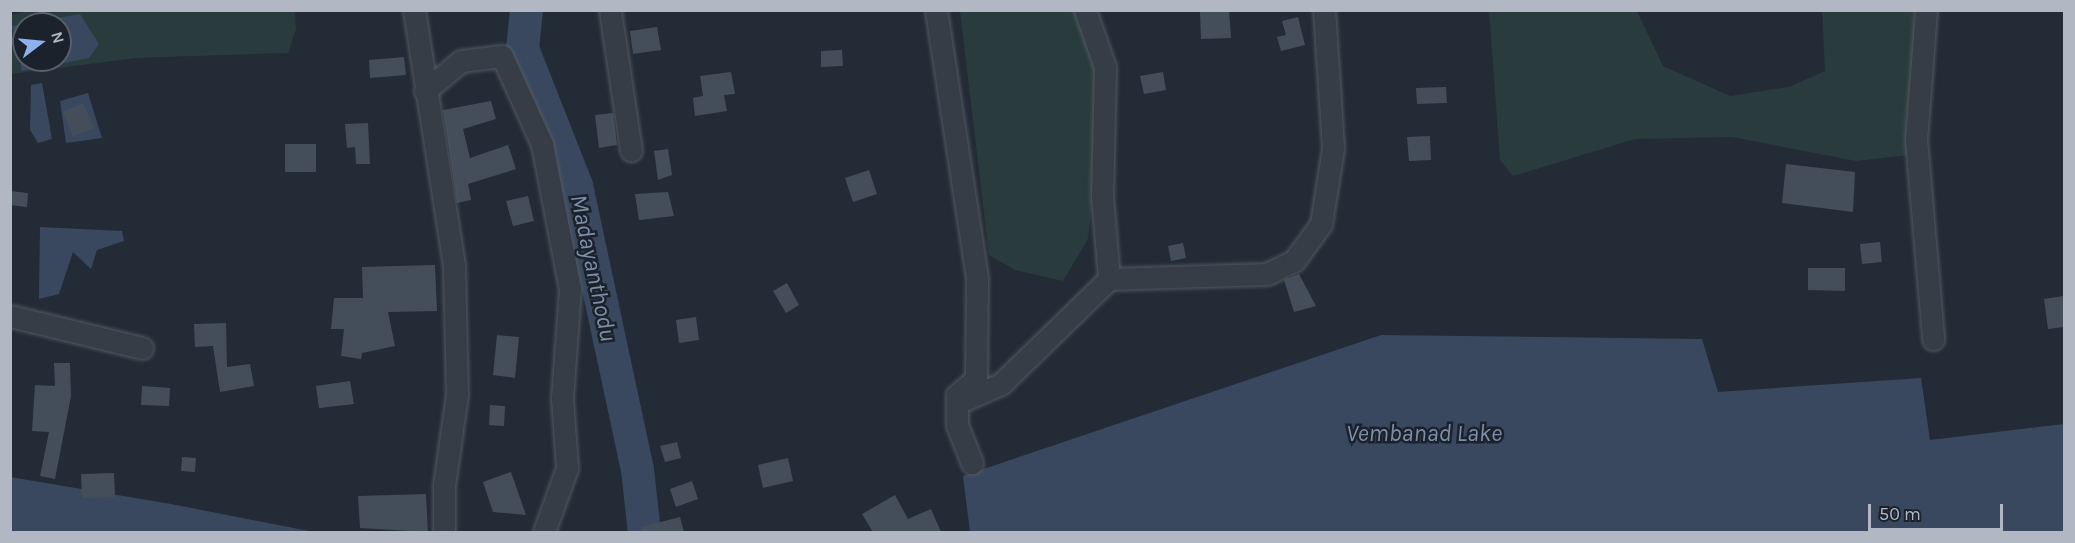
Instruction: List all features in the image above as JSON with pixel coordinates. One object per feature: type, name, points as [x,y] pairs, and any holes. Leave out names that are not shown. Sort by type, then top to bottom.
[{"type":"street","points":[[414,10],[454,265],[457,394],[444,485],[444,532]]},
{"type":"street","points":[[610,10],[631,150]]},
{"type":"street","points":[[936,10],[977,279],[976,379],[957,396],[957,425],[972,463]]},
{"type":"street","points":[[1085,10],[1105,67],[1102,195],[1109,279]]},
{"type":"street","points":[[957,403],[1001,384],[1109,279],[1267,274],[1294,261],[1321,224],[1333,148],[1324,10]]},
{"type":"street","points":[[1926,10],[1916,139],[1933,339]]},
{"type":"street","points":[[425,91],[461,62],[502,56],[542,144],[570,289],[562,398],[567,468],[544,532]]},
{"type":"street","points":[[10,316],[142,348]]},
{"type":"shaded area","points":[[33,10],[295,10],[296,29],[288,53],[136,58],[72,66],[72,12],[24,12]]},
{"type":"shaded area","points":[[960,11],[1085,11],[1104,94],[1088,239],[1063,281],[1015,270],[989,255]]},
{"type":"shaded area","points":[[1489,11],[1637,11],[1663,66],[1730,96],[1789,87],[1825,71],[1822,11],[1914,11],[1918,154],[1856,161],[1732,137],[1635,139],[1513,176],[1500,160]]},
{"type":"shaded area","points":[[10,15],[12,15],[12,72],[27,72],[11,74]]},
{"type":"water","points":[[80,14],[99,44],[89,58],[72,61],[72,15]]},
{"type":"water","points":[[42,83],[52,139],[38,143],[30,130],[31,85]]},
{"type":"water","points":[[88,93],[102,138],[66,143],[60,101]]},
{"type":"water","points":[[40,227],[122,231],[124,241],[97,250],[91,269],[73,252],[59,294],[39,299]]},
{"type":"water","name":"Vembanad Lake","points":[[1381,335],[1702,339],[1718,392],[1921,378],[1930,440],[2064,424],[2064,532],[970,532],[963,476]]},
{"type":"water","points":[[10,477],[171,504],[314,532],[11,532]]},
{"type":"building","points":[[1229,10],[1231,38],[1201,39],[1200,12]]},
{"type":"building","points":[[1298,17],[1305,45],[1281,51],[1277,37],[1286,35],[1282,21]]},
{"type":"building","points":[[657,27],[661,50],[633,54],[630,31]]},
{"type":"building","points":[[842,50],[843,66],[821,67],[821,51]]},
{"type":"building","points":[[404,57],[406,75],[370,78],[369,60]]},
{"type":"building","points":[[731,72],[735,94],[724,95],[727,111],[695,116],[693,98],[703,96],[700,76]]},
{"type":"building","points":[[1163,72],[1166,90],[1144,94],[1140,76]]},
{"type":"building","points":[[1446,87],[1447,103],[1417,104],[1416,88]]},
{"type":"building","points":[[491,101],[496,119],[463,129],[470,158],[508,145],[516,169],[468,184],[471,200],[457,203],[443,110]]},
{"type":"building","points":[[83,103],[94,128],[73,137],[63,112]]},
{"type":"building","points":[[613,113],[617,145],[599,148],[595,115]]},
{"type":"building","points":[[368,123],[370,164],[356,164],[355,147],[347,148],[345,124]]},
{"type":"building","points":[[1430,136],[1431,160],[1409,161],[1407,137]]},
{"type":"building","points":[[285,144],[316,144],[316,172],[285,172]]},
{"type":"building","points":[[668,149],[672,175],[658,180],[654,151]]},
{"type":"building","points":[[1786,164],[1855,172],[1853,212],[1782,203]]},
{"type":"building","points":[[869,170],[877,194],[853,202],[845,178]]},
{"type":"building","points":[[10,191],[28,193],[27,207],[10,205]]},
{"type":"building","points":[[668,192],[674,216],[639,220],[635,194]]},
{"type":"building","points":[[528,196],[534,221],[513,226],[506,201]]},
{"type":"building","points":[[1880,242],[1882,262],[1862,264],[1860,244]]},
{"type":"building","points":[[1183,243],[1186,258],[1171,261],[1168,246]]},
{"type":"building","points":[[435,265],[437,311],[388,312],[395,346],[362,353],[361,359],[341,356],[344,329],[331,329],[334,298],[363,298],[362,267]]},
{"type":"building","points":[[1808,268],[1845,268],[1845,291],[1808,290]]},
{"type":"building","points":[[1299,274],[1316,306],[1294,312],[1284,280]]},
{"type":"building","points":[[787,283],[799,305],[786,313],[773,291]]},
{"type":"building","points":[[2064,296],[2064,327],[2048,329],[2044,299]]},
{"type":"building","points":[[696,317],[699,340],[679,343],[676,320]]},
{"type":"building","points":[[226,323],[227,367],[250,364],[254,386],[220,392],[213,346],[195,347],[194,324]]},
{"type":"building","points":[[497,335],[519,337],[515,378],[493,375]]},
{"type":"building","points":[[54,363],[70,363],[71,396],[55,479],[40,476],[49,432],[32,431],[35,385],[55,386]]},
{"type":"building","points":[[350,381],[354,404],[319,408],[316,386]]},
{"type":"building","points":[[142,386],[170,388],[169,406],[141,405]]},
{"type":"building","points":[[490,405],[505,406],[504,426],[489,425]]},
{"type":"building","points":[[677,442],[681,458],[665,462],[660,446]]},
{"type":"building","points":[[182,457],[196,458],[195,472],[181,471]]},
{"type":"building","points":[[788,458],[793,481],[763,488],[758,465]]},
{"type":"building","points":[[511,472],[526,515],[493,512],[483,482]]},
{"type":"building","points":[[114,473],[115,497],[82,498],[81,474]]},
{"type":"building","points":[[692,481],[698,499],[676,507],[670,489]]},
{"type":"building","points":[[426,494],[428,532],[360,528],[358,496]]},
{"type":"building","points":[[895,495],[908,519],[931,509],[941,532],[873,532],[862,514]]},
{"type":"building","points":[[680,517],[684,532],[641,532],[641,527]]},
{"type":"waterway","name":"Madayanthodu","points":[[526,10],[522,48],[576,185],[637,469],[644,532]]}]
